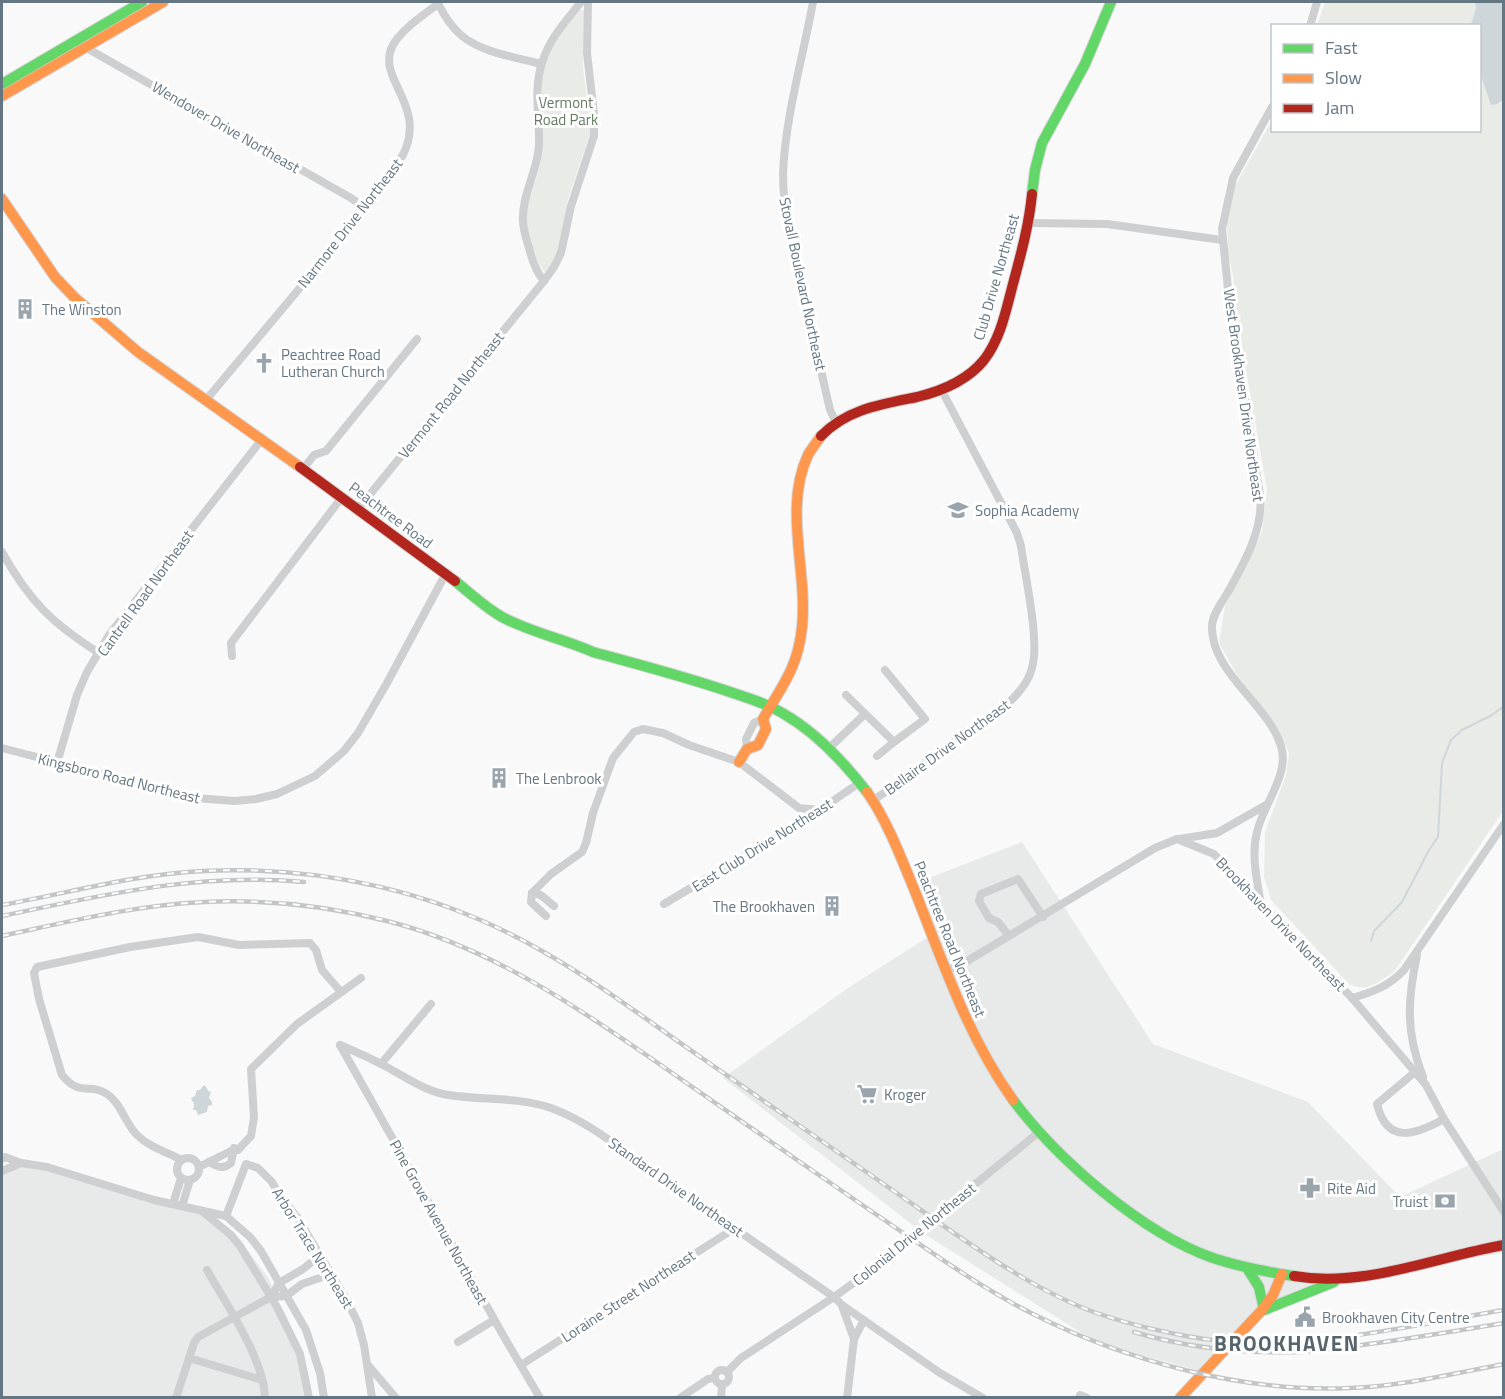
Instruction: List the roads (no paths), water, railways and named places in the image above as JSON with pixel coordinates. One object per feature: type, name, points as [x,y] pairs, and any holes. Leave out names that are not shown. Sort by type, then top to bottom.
[{"type":"main road","points":[[2,84],[142,2]]},
{"type":"main road","points":[[2,96],[163,2]]},
{"type":"main road","name":"Club Drive Northeast","points":[[739,762],[747,749],[758,745],[766,729],[763,719],[784,687],[792,668],[802,626],[803,596],[798,506],[800,477],[813,447],[836,422],[865,408],[942,391],[958,384],[972,374],[993,347],[1000,331],[1029,223],[1035,170],[1042,143],[1085,64],[1111,2]]},
{"type":"main road","name":"Peachtree Road","points":[[2,199],[55,278],[138,352],[342,497],[502,617],[533,631],[593,652],[701,681],[770,706],[830,748]]},
{"type":"main road","name":"Peachtree Road Northeast","points":[[830,748],[872,801],[914,888],[959,1006],[988,1062],[1012,1099],[1039,1132],[1077,1169],[1140,1220],[1186,1248],[1227,1263],[1316,1279],[1393,1270],[1459,1253],[1503,1245]]},
{"type":"main road","points":[[1247,1268],[1259,1287],[1264,1310]]},
{"type":"main road","points":[[1180,1398],[1264,1310],[1272,1299],[1282,1274]]},
{"type":"main road","points":[[1264,1310],[1348,1277]]},
{"type":"street","points":[[544,281],[532,258],[522,217],[539,149],[537,91],[541,64],[555,35],[581,2]]},
{"type":"street","name":"Vermont Road Northeast","points":[[358,509],[544,281],[561,253],[571,206],[594,136],[594,114],[587,53],[588,2]]},
{"type":"street","name":"Stovall Boulevard Northeast","points":[[813,2],[787,134],[784,189],[788,225],[830,410],[836,422]]},
{"type":"street","points":[[1311,24],[1317,2]]},
{"type":"street","points":[[437,3],[453,28],[470,41],[492,51],[541,64]]},
{"type":"street","name":"Narmore Drive Northeast","points":[[206,400],[319,265],[403,155],[410,135],[409,113],[390,65],[391,49],[399,37],[437,3]]},
{"type":"street","name":"Wendover Drive Northeast","points":[[88,47],[364,207]]},
{"type":"street","name":"West Brookhaven Drive Northeast","points":[[1261,904],[1255,869],[1256,833],[1281,772],[1284,757],[1281,744],[1274,731],[1230,674],[1214,638],[1212,624],[1257,531],[1261,504],[1222,240],[1223,217],[1233,178],[1271,109]]},
{"type":"street","points":[[1029,223],[1107,224],[1222,240]]},
{"type":"street","points":[[303,469],[314,455],[326,451],[417,339]]},
{"type":"street","name":"Bellaire Drive Northeast","points":[[872,801],[998,711],[1018,694],[1027,682],[1033,667],[1034,642],[1021,546],[1017,533],[942,391]]},
{"type":"street","name":"Cantrell Road Northeast","points":[[57,763],[77,695],[87,672],[109,635],[262,439]]},
{"type":"street","points":[[232,656],[231,643],[342,497]]},
{"type":"street","points":[[2,552],[25,591],[40,609],[58,625],[99,653]]},
{"type":"street","name":"Kingsboro Road Northeast","points":[[2,748],[179,795],[213,801],[256,799],[298,785],[330,764],[358,733],[445,575]]},
{"type":"street","points":[[877,756],[925,719],[885,670]]},
{"type":"street","points":[[846,695],[894,742]]},
{"type":"street","points":[[830,748],[865,714]]},
{"type":"street","points":[[532,893],[537,892],[551,904],[543,914],[531,903],[532,893],[551,874],[582,852],[612,758],[634,732],[643,729],[739,762],[799,808],[819,810]]},
{"type":"street","name":"East Club Drive Northeast","points":[[664,904],[714,876],[860,783]]},
{"type":"street","points":[[946,970],[959,966],[1043,917],[1155,848],[1177,839],[1217,834],[1267,804]]},
{"type":"street","points":[[1352,998],[1374,992],[1389,984],[1404,970],[1503,825]]},
{"type":"street","name":"Brookhaven Drive Northeast","points":[[1177,839],[1214,854],[1352,998],[1426,1085],[1444,1119],[1503,1212]]},
{"type":"street","points":[[1009,936],[999,922],[989,918],[979,901],[978,897],[981,894],[1018,879],[1043,917]]},
{"type":"street","points":[[199,1167],[192,1159],[182,1160],[150,1145],[137,1135],[114,1101],[105,1093],[99,1090],[80,1089],[68,1082],[62,1075],[39,999],[34,973],[37,967],[130,947],[198,937],[239,945],[310,943],[316,950],[322,970],[341,992]]},
{"type":"street","points":[[1418,952],[1412,977],[1409,1025],[1414,1053],[1426,1085]]},
{"type":"street","points":[[185,1179],[196,1177],[199,1167],[209,1162],[219,1168],[231,1163],[233,1150],[238,1150],[251,1136],[254,1117],[251,1069],[297,1024],[361,978]]},
{"type":"street","points":[[381,1064],[431,1004]]},
{"type":"street","name":"Standard Drive Northeast","points":[[340,1045],[440,1093],[517,1101],[550,1108],[566,1115],[598,1133],[834,1297],[842,1305],[982,1398]]},
{"type":"street","name":"Pine Grove Avenue Northeast","points":[[340,1045],[540,1398]]},
{"type":"street","points":[[1415,1072],[1377,1104],[1381,1119],[1389,1129],[1407,1134],[1444,1119]]},
{"type":"street","name":"Colonial Drive Northeast","points":[[727,1372],[741,1358],[834,1297],[899,1250],[946,1208],[1039,1132]]},
{"type":"street","points":[[2,1159],[5,1157],[21,1163],[47,1167],[178,1205],[226,1216],[250,1237],[261,1251],[306,1330],[314,1349],[324,1398]]},
{"type":"street","points":[[182,1160],[177,1168],[185,1179]]},
{"type":"street","points":[[2,1172],[21,1163]]},
{"type":"street","name":"Arbor Trace Northeast","points":[[226,1216],[246,1164],[258,1168],[272,1182],[279,1196],[297,1217],[358,1323],[368,1365],[372,1398]]},
{"type":"street","points":[[178,1205],[185,1179]]},
{"type":"street","points":[[201,1210],[231,1235],[240,1246],[293,1336],[300,1354],[309,1398]]},
{"type":"street","name":"Loraine Street Northeast","points":[[521,1365],[735,1228]]},
{"type":"street","points":[[270,1297],[279,1283],[303,1269],[320,1255]]},
{"type":"street","points":[[207,1270],[250,1347],[262,1380],[265,1398]]},
{"type":"street","points":[[176,1398],[198,1337],[270,1297],[286,1296],[305,1282],[331,1274]]},
{"type":"street","points":[[842,1305],[854,1339]]},
{"type":"street","points":[[458,1342],[494,1320]]},
{"type":"street","points":[[847,1398],[854,1339],[864,1320]]},
{"type":"street","points":[[189,1358],[262,1380]]},
{"type":"street","name":"Arbor Trace Northeast","points":[[368,1365],[396,1398]]},
{"type":"street","points":[[714,1378],[717,1372],[722,1370],[727,1372],[728,1380],[722,1385]]},
{"type":"street","points":[[714,1378],[722,1385]]},
{"type":"street","points":[[680,1398],[708,1379],[714,1378]]},
{"type":"street","points":[[722,1385],[722,1398]]},
{"type":"street","points":[[1079,1398],[1080,1395],[1087,1398]]},
{"type":"waterway","points":[[1371,941],[1374,931],[1402,902],[1438,837],[1442,763],[1451,740],[1462,730],[1492,715],[1504,706]]},
{"type":"railway","points":[[2,905],[153,876],[248,870],[336,878],[421,898],[503,930],[582,975],[986,1255],[1039,1287],[1091,1311],[1114,1319],[1186,1336],[1265,1343],[1345,1337],[1504,1310]]},
{"type":"railway","points":[[2,916],[152,887],[227,880],[304,882]]},
{"type":"railway","points":[[2,936],[127,910],[227,901],[298,905],[391,922],[465,948],[534,983],[633,1046],[932,1253],[1012,1303],[1069,1331],[1146,1359],[1228,1379],[1269,1385],[1310,1388],[1389,1385],[1504,1364]]},
{"type":"railway","points":[[1134,1332],[1154,1338],[1216,1349],[1301,1352],[1393,1341],[1504,1323]]},
{"type":"place","name":"The Winston","points":[[25,309]]},
{"type":"place","name":"Peachtree Road Lutheran Church","points":[[264,363]]},
{"type":"place","name":"Sophia Academy","points":[[958,510]]},
{"type":"place","name":"The Lenbrook","points":[[499,778]]},
{"type":"place","name":"The Brookhaven","points":[[832,906]]},
{"type":"place","name":"Kroger","points":[[867,1094]]},
{"type":"place","name":"Rite Aid","points":[[1310,1188]]},
{"type":"place","name":"Truist","points":[[1445,1201]]},
{"type":"place","name":"Brookhaven City Centre","points":[[1305,1317]]},
{"type":"district","name":"BROOKHAVEN","points":[[1287,1343]]},
{"type":"park label","name":"Vermont Road Park","points":[[566,110]]}]
